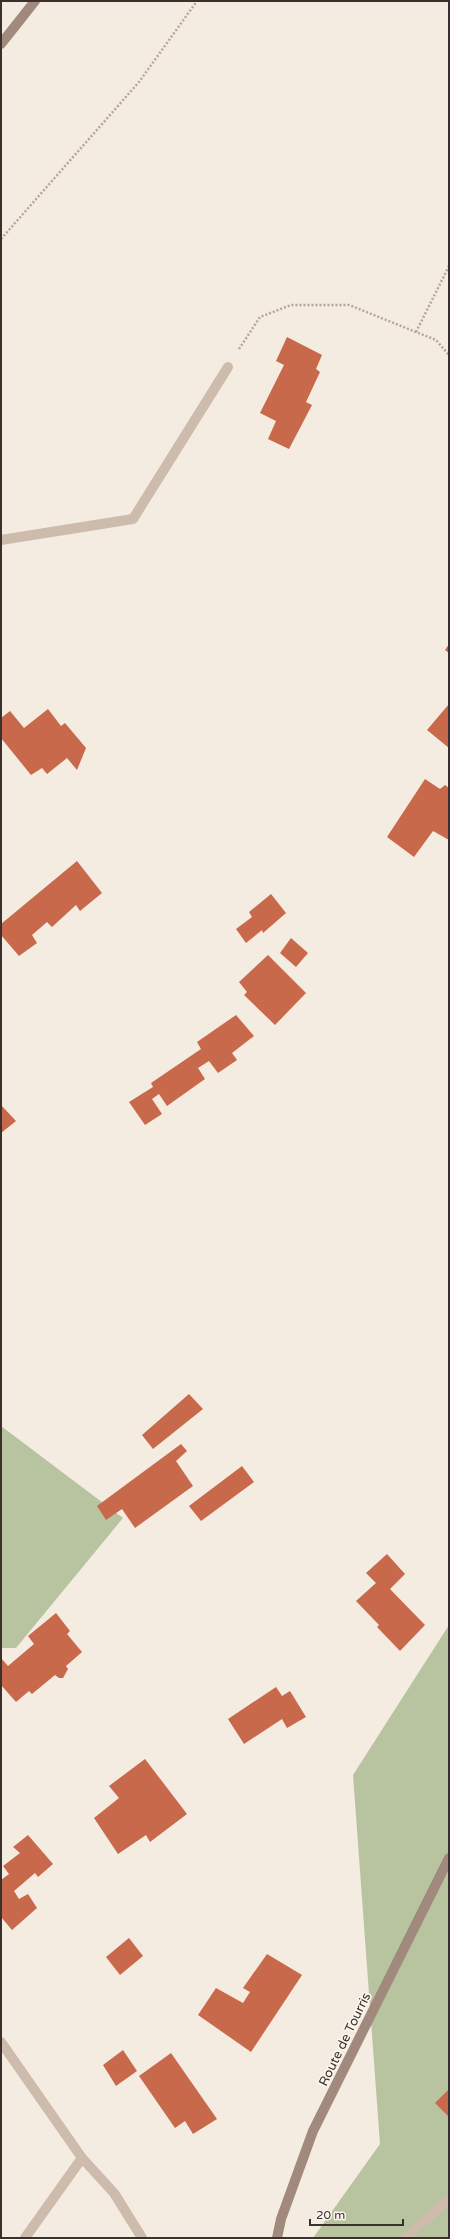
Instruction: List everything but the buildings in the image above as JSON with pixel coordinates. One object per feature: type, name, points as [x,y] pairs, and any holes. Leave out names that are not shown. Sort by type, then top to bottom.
[{"type":"street","points":[[1,44],[35,1]]},
{"type":"street","points":[[1,540],[133,519],[228,367]]},
{"type":"street","name":"Route de Tourris","points":[[277,2238],[281,2219],[314,2130],[449,1858]]},
{"type":"street","points":[[1,2042],[82,2158],[114,2193],[142,2238]]},
{"type":"street","points":[[25,2238],[82,2158]]},
{"type":"street","points":[[405,2238],[449,2199]]},
{"type":"path","points":[[1,239],[139,82],[197,1]]},
{"type":"path","points":[[416,332],[449,266]]},
{"type":"path","points":[[228,367],[260,317],[291,305],[349,305],[436,340],[449,356]]},
{"type":"green space","points":[[1,1426],[123,1518],[16,1648],[1,1648]]},
{"type":"green space","points":[[449,1625],[449,2238],[313,2238],[380,2144],[353,1775]]}]
